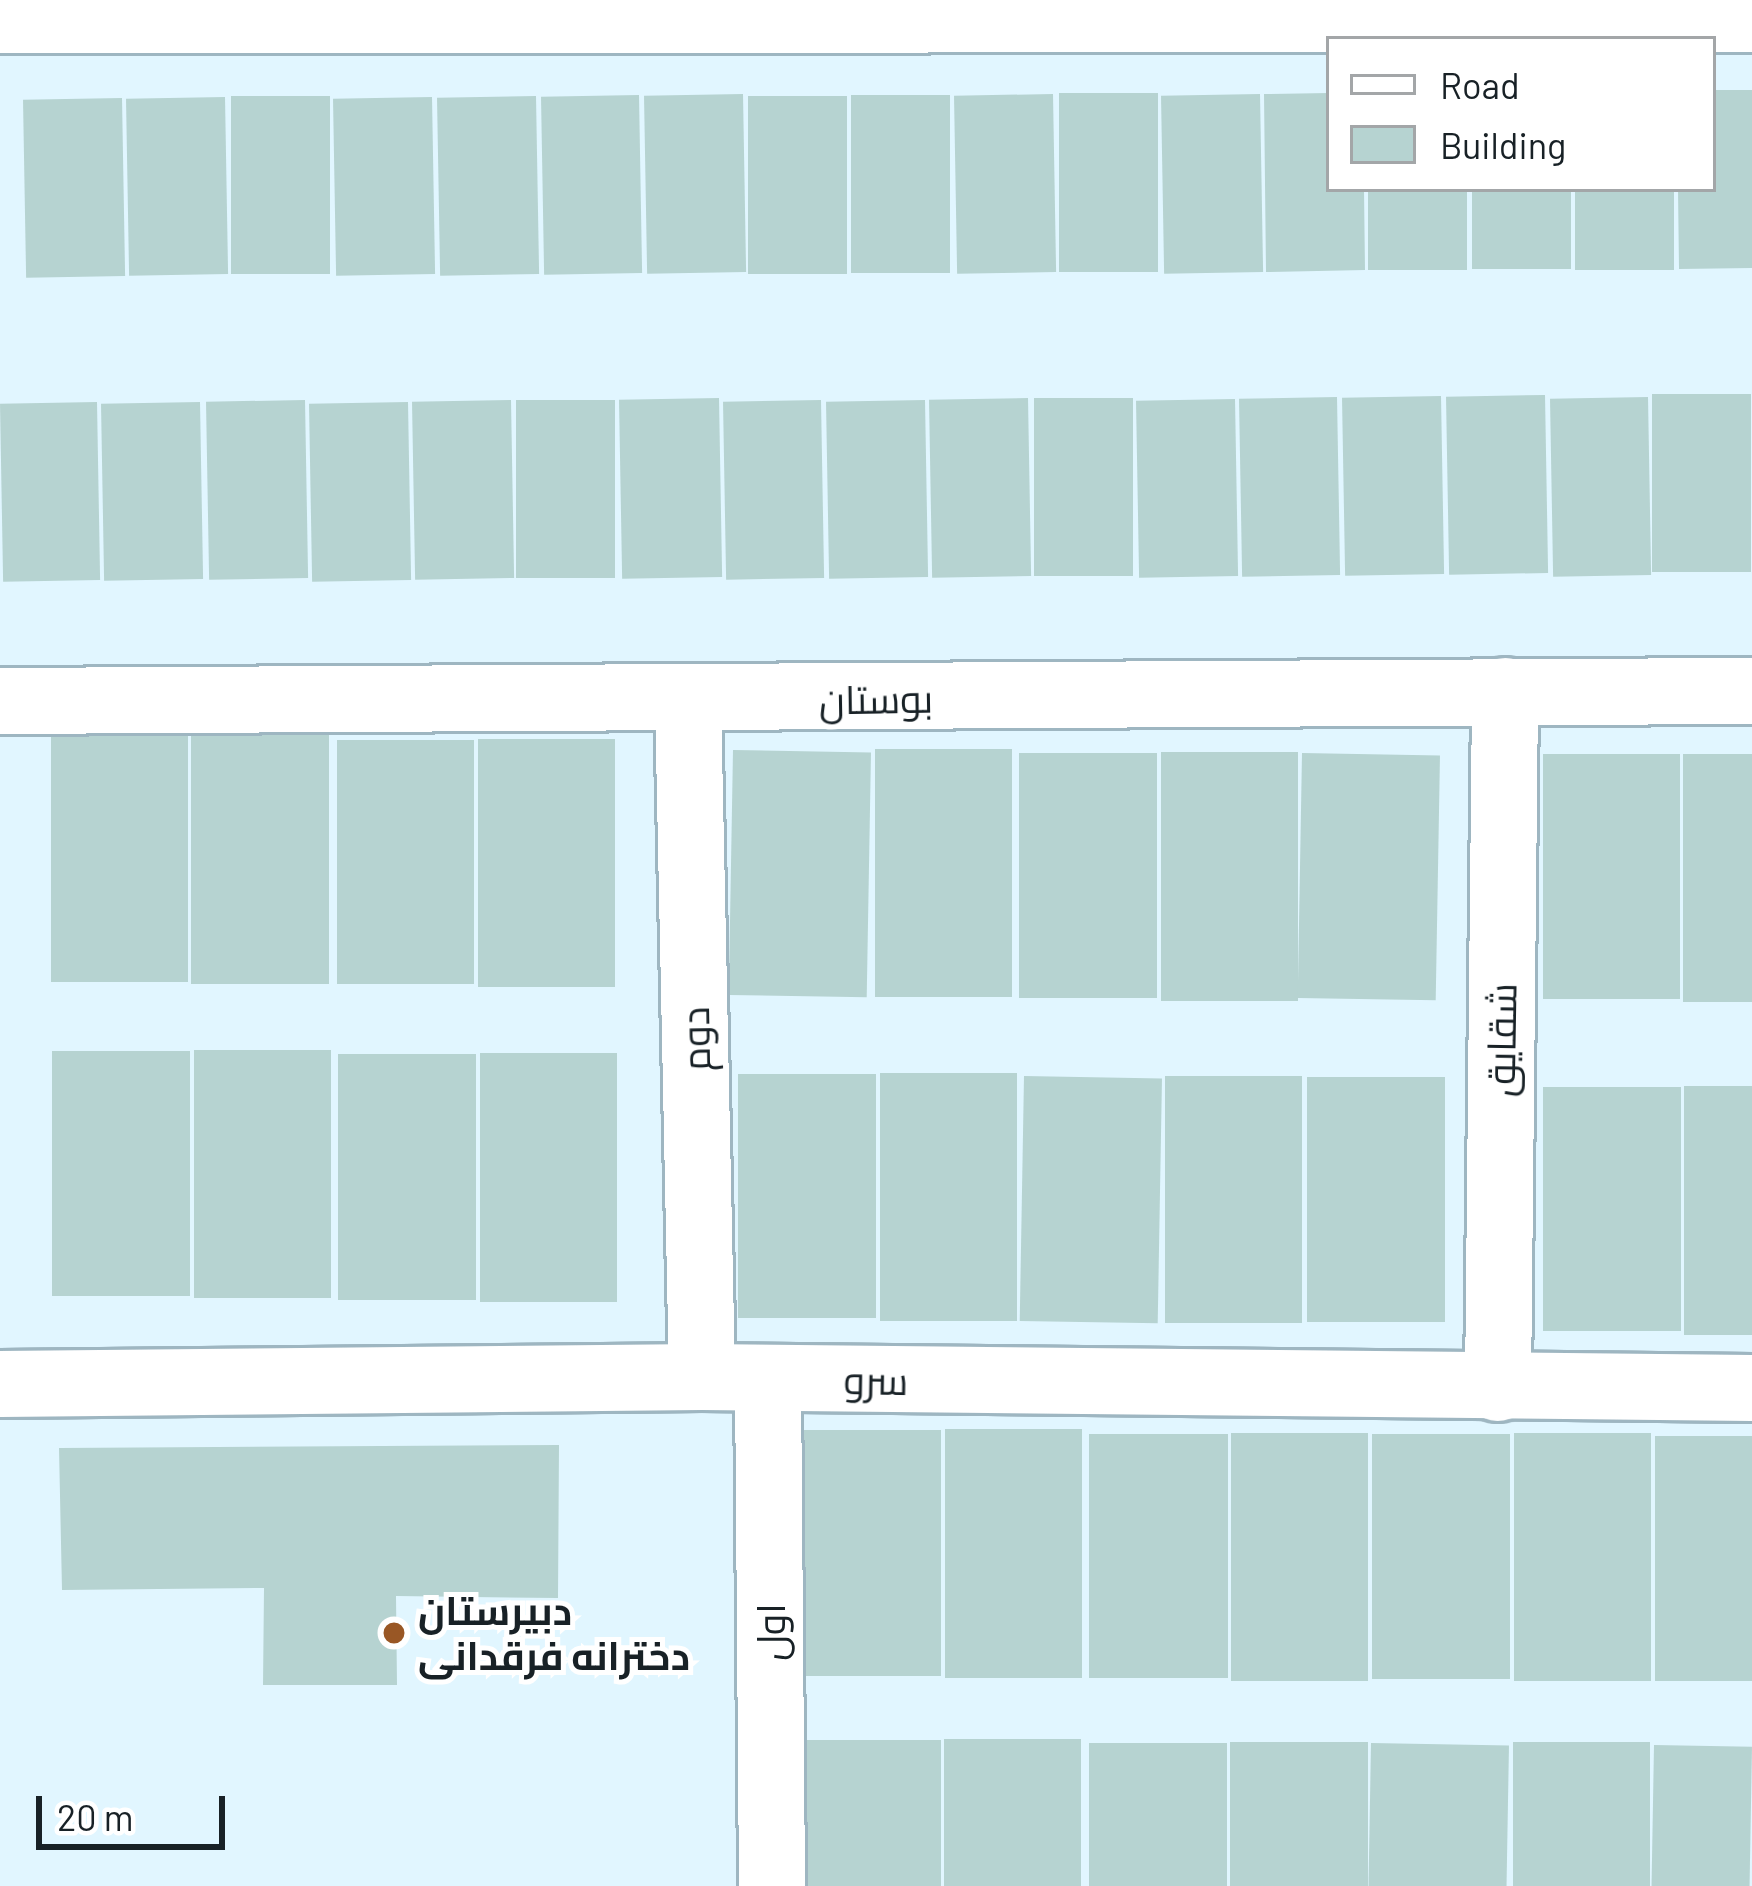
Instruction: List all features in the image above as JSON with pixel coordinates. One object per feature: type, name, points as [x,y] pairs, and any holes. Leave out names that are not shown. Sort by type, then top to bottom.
[{"type":"street","points":[[0,20],[693,9],[1752,19]]},
{"type":"street","name":"بوستان","points":[[0,701],[688,701],[1752,691]]},
{"type":"street","name":"شقایق","points":[[1498,1388],[1505,692]]},
{"type":"street","name":"دوم","points":[[688,701],[702,1378]]},
{"type":"street","name":"سرو","points":[[0,1384],[768,1378],[1752,1388]]},
{"type":"street","name":"اول","points":[[768,1378],[772,1886]]},
{"type":"building","points":[[1716,90],[1752,90],[1752,268],[1679,269],[1678,192],[1716,192]]},
{"type":"building","points":[[1059,93],[1158,93],[1158,272],[1059,272]]},
{"type":"building","points":[[1326,93],[1326,192],[1364,192],[1365,270],[1266,272],[1264,94]]},
{"type":"building","points":[[743,94],[746,272],[647,274],[644,96]]},
{"type":"building","points":[[1053,94],[1056,272],[957,274],[954,96]]},
{"type":"building","points":[[1260,94],[1263,272],[1164,274],[1161,96]]},
{"type":"building","points":[[639,95],[642,273],[544,275],[541,97]]},
{"type":"building","points":[[851,95],[950,95],[950,273],[851,273]]},
{"type":"building","points":[[231,96],[330,96],[330,274],[231,274]]},
{"type":"building","points":[[536,96],[539,274],[440,276],[437,98]]},
{"type":"building","points":[[748,96],[847,96],[847,274],[748,274]]},
{"type":"building","points":[[225,97],[228,274],[129,276],[126,99]]},
{"type":"building","points":[[432,97],[435,274],[336,276],[333,99]]},
{"type":"building","points":[[122,98],[125,276],[26,278],[23,100]]},
{"type":"building","points":[[1368,192],[1467,192],[1467,270],[1368,270]]},
{"type":"building","points":[[1472,192],[1571,192],[1571,269],[1472,269]]},
{"type":"building","points":[[1575,192],[1674,192],[1674,270],[1575,270]]},
{"type":"building","points":[[1652,394],[1751,394],[1751,572],[1652,572]]},
{"type":"building","points":[[1545,395],[1548,573],[1449,575],[1446,397]]},
{"type":"building","points":[[1441,396],[1444,574],[1345,576],[1342,398]]},
{"type":"building","points":[[1337,397],[1340,575],[1242,577],[1239,399]]},
{"type":"building","points":[[1648,397],[1651,575],[1553,577],[1550,399]]},
{"type":"building","points":[[719,398],[722,577],[622,579],[619,400]]},
{"type":"building","points":[[1028,398],[1031,576],[932,578],[929,400]]},
{"type":"building","points":[[1034,398],[1133,398],[1133,576],[1034,576]]},
{"type":"building","points":[[1235,399],[1238,576],[1139,578],[1136,401]]},
{"type":"building","points":[[305,400],[308,578],[209,580],[206,402]]},
{"type":"building","points":[[511,400],[514,578],[415,580],[412,402]]},
{"type":"building","points":[[516,400],[615,400],[615,578],[516,578]]},
{"type":"building","points":[[821,400],[824,578],[726,580],[723,402]]},
{"type":"building","points":[[925,400],[928,577],[829,579],[826,402]]},
{"type":"building","points":[[97,402],[100,580],[3,582],[0,404]]},
{"type":"building","points":[[200,402],[203,579],[104,581],[101,404]]},
{"type":"building","points":[[408,402],[411,580],[312,582],[309,404]]},
{"type":"building","points":[[191,735],[329,735],[329,984],[191,984]]},
{"type":"building","points":[[51,736],[188,736],[188,982],[51,982]]},
{"type":"building","points":[[478,739],[615,739],[615,987],[478,987]]},
{"type":"building","points":[[337,740],[474,740],[474,984],[337,984]]},
{"type":"building","points":[[875,749],[1012,749],[1012,997],[875,997]]},
{"type":"building","points":[[733,750],[871,752],[867,997],[729,995]]},
{"type":"building","points":[[1161,752],[1298,752],[1298,1001],[1161,1001]]},
{"type":"building","points":[[1019,753],[1157,753],[1157,998],[1019,998]]},
{"type":"building","points":[[1302,753],[1440,755],[1436,1000],[1298,998]]},
{"type":"building","points":[[1543,754],[1680,754],[1680,999],[1543,999]]},
{"type":"building","points":[[1683,754],[1752,754],[1752,1002],[1683,1002]]},
{"type":"building","points":[[194,1050],[331,1050],[331,1298],[194,1298]]},
{"type":"building","points":[[52,1051],[190,1051],[190,1296],[52,1296]]},
{"type":"building","points":[[480,1053],[617,1053],[617,1302],[480,1302]]},
{"type":"building","points":[[338,1054],[476,1054],[476,1300],[338,1300]]},
{"type":"building","points":[[880,1073],[1017,1073],[1017,1321],[880,1321]]},
{"type":"building","points":[[738,1074],[876,1074],[876,1318],[738,1318]]},
{"type":"building","points":[[1024,1076],[1162,1078],[1158,1323],[1020,1321]]},
{"type":"building","points":[[1165,1076],[1302,1076],[1302,1323],[1165,1323]]},
{"type":"building","points":[[1307,1077],[1445,1077],[1445,1322],[1307,1322]]},
{"type":"building","points":[[1684,1086],[1752,1086],[1752,1335],[1684,1335]]},
{"type":"building","points":[[1543,1087],[1681,1087],[1681,1331],[1543,1331]]},
{"type":"building","points":[[945,1429],[1082,1429],[1082,1678],[945,1678]]},
{"type":"building","points":[[803,1430],[941,1430],[941,1676],[803,1676]]},
{"type":"building","points":[[1231,1433],[1368,1433],[1368,1681],[1231,1681]]},
{"type":"building","points":[[1514,1433],[1651,1433],[1651,1681],[1514,1681]]},
{"type":"building","points":[[1089,1434],[1228,1434],[1228,1678],[1089,1678]]},
{"type":"building","points":[[1372,1434],[1510,1434],[1510,1679],[1372,1679]]},
{"type":"building","points":[[1655,1436],[1752,1436],[1752,1681],[1655,1681]]},
{"type":"building","points":[[559,1445],[558,1598],[396,1596],[397,1685],[263,1685],[264,1588],[62,1590],[59,1448]]},
{"type":"building","points":[[944,1739],[1081,1739],[1081,1886],[944,1886]]},
{"type":"building","points":[[802,1740],[941,1740],[941,1886],[802,1886]]},
{"type":"building","points":[[1230,1742],[1368,1742],[1368,1886],[1230,1886]]},
{"type":"building","points":[[1513,1742],[1650,1742],[1650,1886],[1513,1886]]},
{"type":"building","points":[[1089,1743],[1227,1743],[1227,1886],[1089,1886]]},
{"type":"building","points":[[1371,1743],[1509,1745],[1507,1886],[1369,1886]]},
{"type":"building","points":[[1654,1745],[1752,1747],[1750,1886],[1652,1886]]},
{"type":"place","name":"دبیرستان دخترانه فرقدانی","points":[[394,1633]]}]
